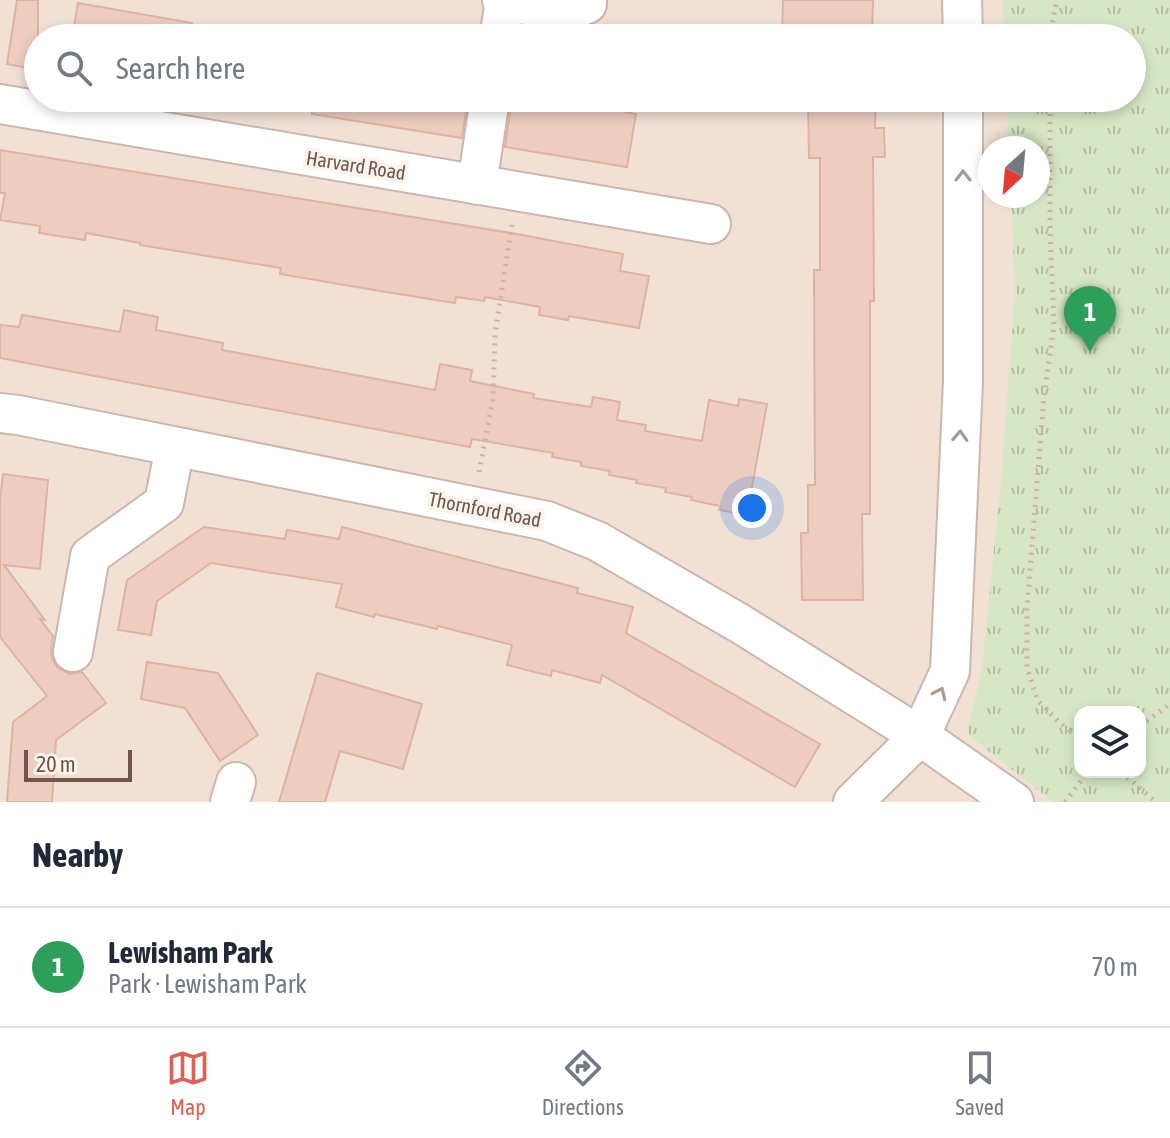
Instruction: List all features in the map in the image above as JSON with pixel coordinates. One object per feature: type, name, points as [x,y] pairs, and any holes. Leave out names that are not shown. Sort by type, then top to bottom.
[{"type":"street","points":[[500,24],[503,0],[565,13],[587,4],[587,0]]},
{"type":"street","name":"Harvard Road","points":[[0,104],[24,108]]},
{"type":"street","name":"Harvard Road","points":[[47,112],[711,224]]},
{"type":"street","points":[[477,185],[488,112]]},
{"type":"street","points":[[853,802],[920,736],[950,671],[963,381],[963,112]]},
{"type":"street","name":"Thornford Road","points":[[0,413],[547,521],[597,541],[739,623],[920,736],[1014,802]]},
{"type":"street","points":[[73,652],[90,556],[164,503],[175,447]]},
{"type":"path","points":[[1052,24],[1057,0]]},
{"type":"path","points":[[1050,112],[1054,325],[1044,396],[1027,608],[1027,668],[1038,701],[1074,734]]},
{"type":"path","points":[[473,506],[493,399],[495,334],[518,192]]},
{"type":"path","points":[[1146,722],[1170,704]]},
{"type":"path","points":[[1065,802],[1083,778]]},
{"type":"path","points":[[1128,778],[1156,802]]},
{"type":"shaded area","points":[[0,0],[1170,0],[1170,802],[0,802]]},
{"type":"green space","points":[[1003,0],[1170,0],[1170,802],[1053,802],[967,734],[982,668],[1001,480],[1015,292],[1012,208],[1050,208],[1050,136],[1009,136],[1008,112],[1146,112],[1146,24],[1004,24]]},
{"type":"building","points":[[17,0],[38,0],[38,24],[24,24],[24,67],[7,64]]},
{"type":"building","points":[[783,0],[873,0],[872,24],[782,24]]},
{"type":"building","points":[[78,3],[192,23],[192,24],[74,24]]},
{"type":"building","points":[[312,112],[466,112],[462,138]]},
{"type":"building","points":[[510,112],[636,114],[627,167],[505,147]]},
{"type":"building","points":[[808,112],[876,112],[875,128],[884,128],[885,157],[873,157],[870,514],[862,514],[863,600],[802,600],[801,533],[808,533],[808,485],[815,485],[814,270],[820,270],[820,158],[809,158]]},
{"type":"building","points":[[0,150],[623,254],[620,271],[649,276],[639,328],[569,316],[568,320],[539,315],[540,307],[485,297],[484,301],[456,297],[455,303],[280,274],[281,268],[86,233],[85,240],[39,233],[40,226],[0,220],[5,193],[0,193]]},
{"type":"building","points":[[124,310],[158,317],[156,330],[223,343],[222,350],[435,390],[440,364],[472,370],[470,381],[534,394],[533,398],[591,407],[593,397],[620,402],[617,420],[646,425],[645,431],[702,441],[709,400],[738,406],[739,399],[767,404],[747,515],[719,510],[720,506],[665,492],[666,488],[609,475],[610,471],[581,466],[581,462],[552,457],[553,453],[472,439],[470,447],[0,358],[0,325],[19,327],[22,315],[120,332]]},
{"type":"building","points":[[3,474],[48,480],[40,569],[4,565],[45,620],[40,619],[53,636],[52,659],[58,668],[70,674],[82,672],[106,703],[56,740],[52,802],[7,802],[13,722],[47,696],[0,637],[0,501]]},
{"type":"building","points":[[204,527],[285,539],[287,530],[339,539],[342,527],[578,588],[577,593],[633,607],[626,633],[820,744],[795,787],[602,675],[600,683],[552,670],[551,676],[507,665],[512,645],[438,626],[437,629],[336,607],[342,584],[211,563],[157,601],[151,635],[118,630],[127,580]]},
{"type":"building","points":[[147,662],[218,673],[258,735],[220,761],[185,708],[141,699]]},
{"type":"building","points":[[317,673],[422,704],[403,769],[340,751],[325,802],[279,802]]},
{"type":"place","name":"Lewisham Park","points":[[1090,352]]}]
